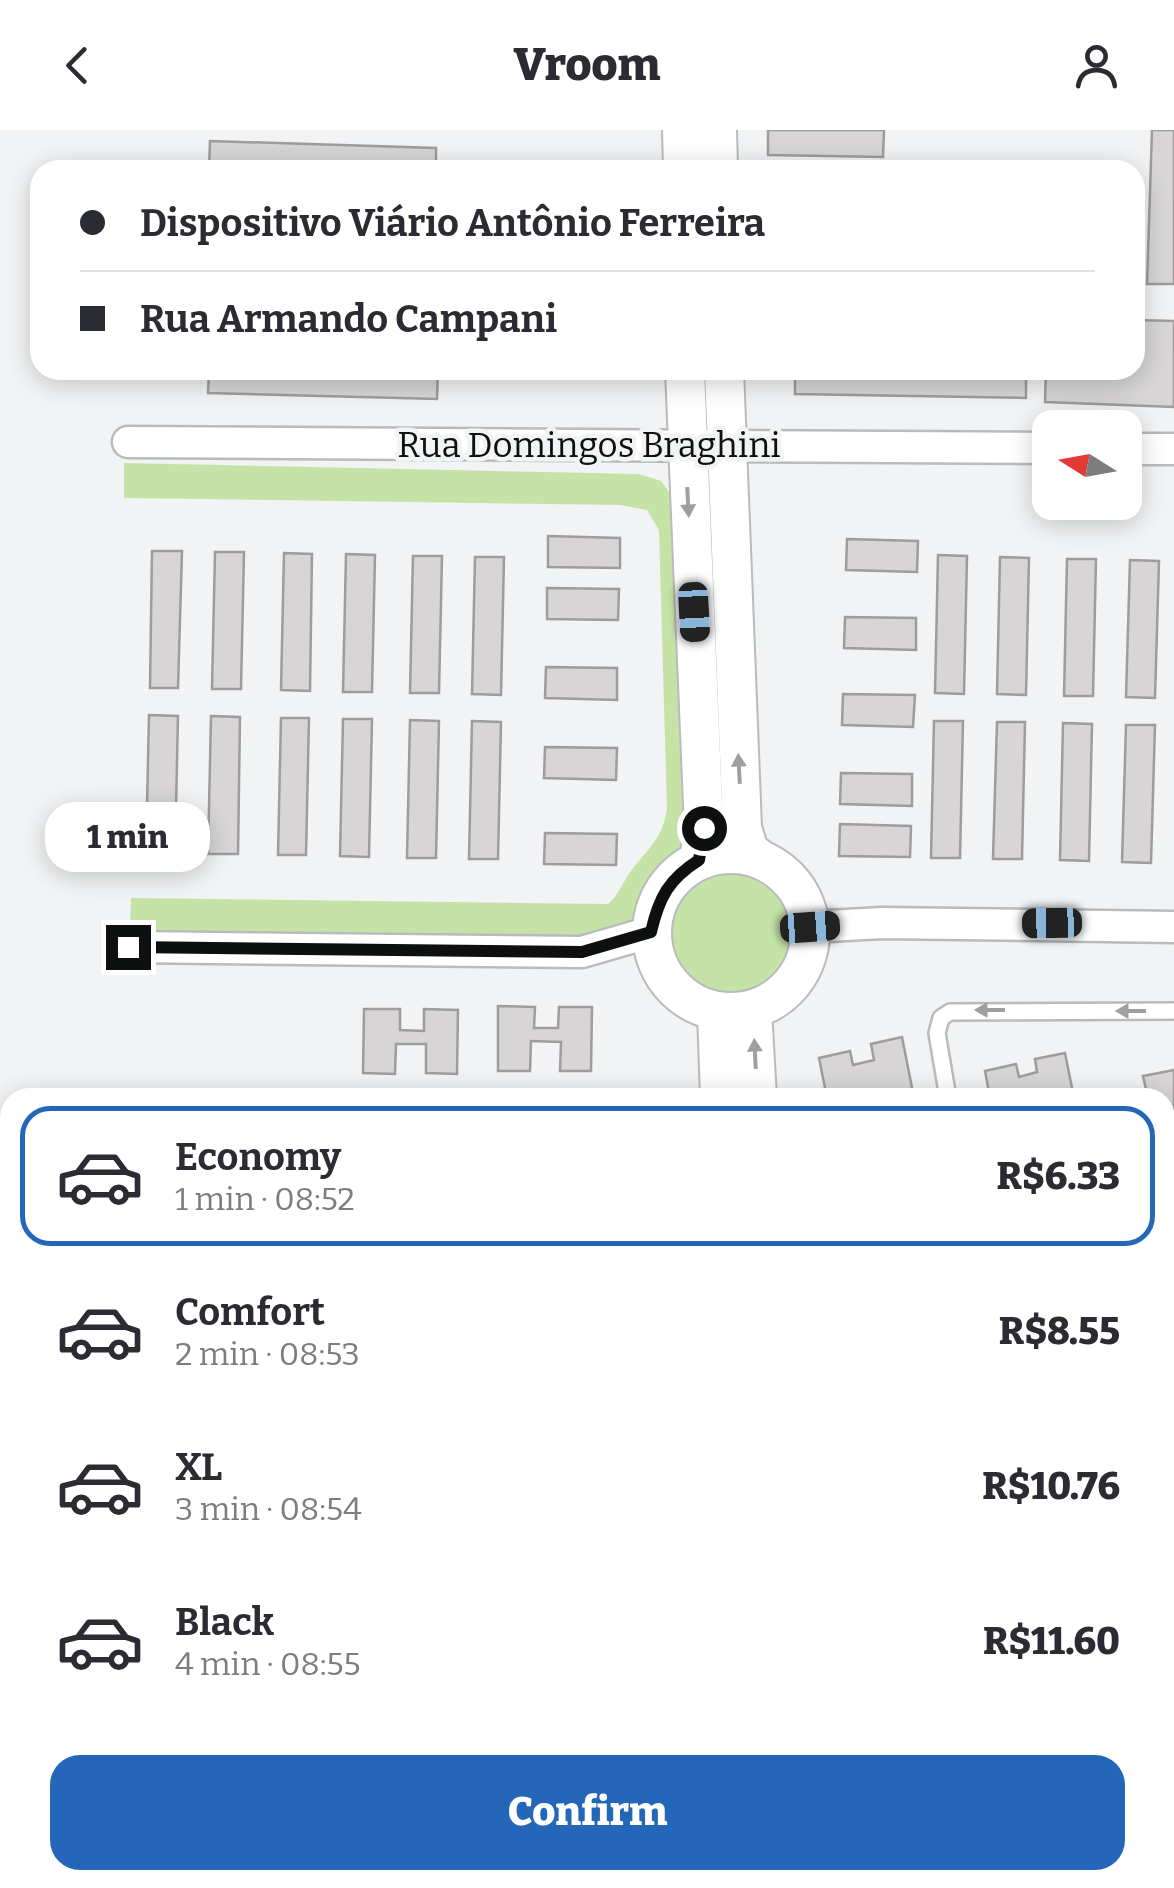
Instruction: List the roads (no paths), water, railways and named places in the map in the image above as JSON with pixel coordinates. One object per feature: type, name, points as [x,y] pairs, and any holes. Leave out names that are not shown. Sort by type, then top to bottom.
[{"type":"street","points":[[682,130],[683,160]]},
{"type":"street","points":[[718,130],[718,160]]},
{"type":"street","points":[[685,380],[704,828],[699,860]]},
{"type":"street","points":[[724,380],[742,828],[748,851],[760,858],[786,876],[806,902],[810,927],[806,958],[794,980],[776,998],[735,1011],[691,1002],[670,984],[656,960],[651,932],[658,902],[674,876],[699,860],[730,853],[760,858]]},
{"type":"street","name":"Rua Domingos Braghini","points":[[128,442],[1032,448]]},
{"type":"street","points":[[1142,449],[1174,450]]},
{"type":"street","points":[[810,927],[882,922],[1174,927]]},
{"type":"street","points":[[128,947],[582,952],[651,932]]},
{"type":"street","points":[[722,1088],[735,1011]]},
{"type":"street","points":[[735,1011],[754,1088]]},
{"type":"lane","points":[[946,1088],[938,1034],[942,1018],[950,1012],[1174,1012]]}]
